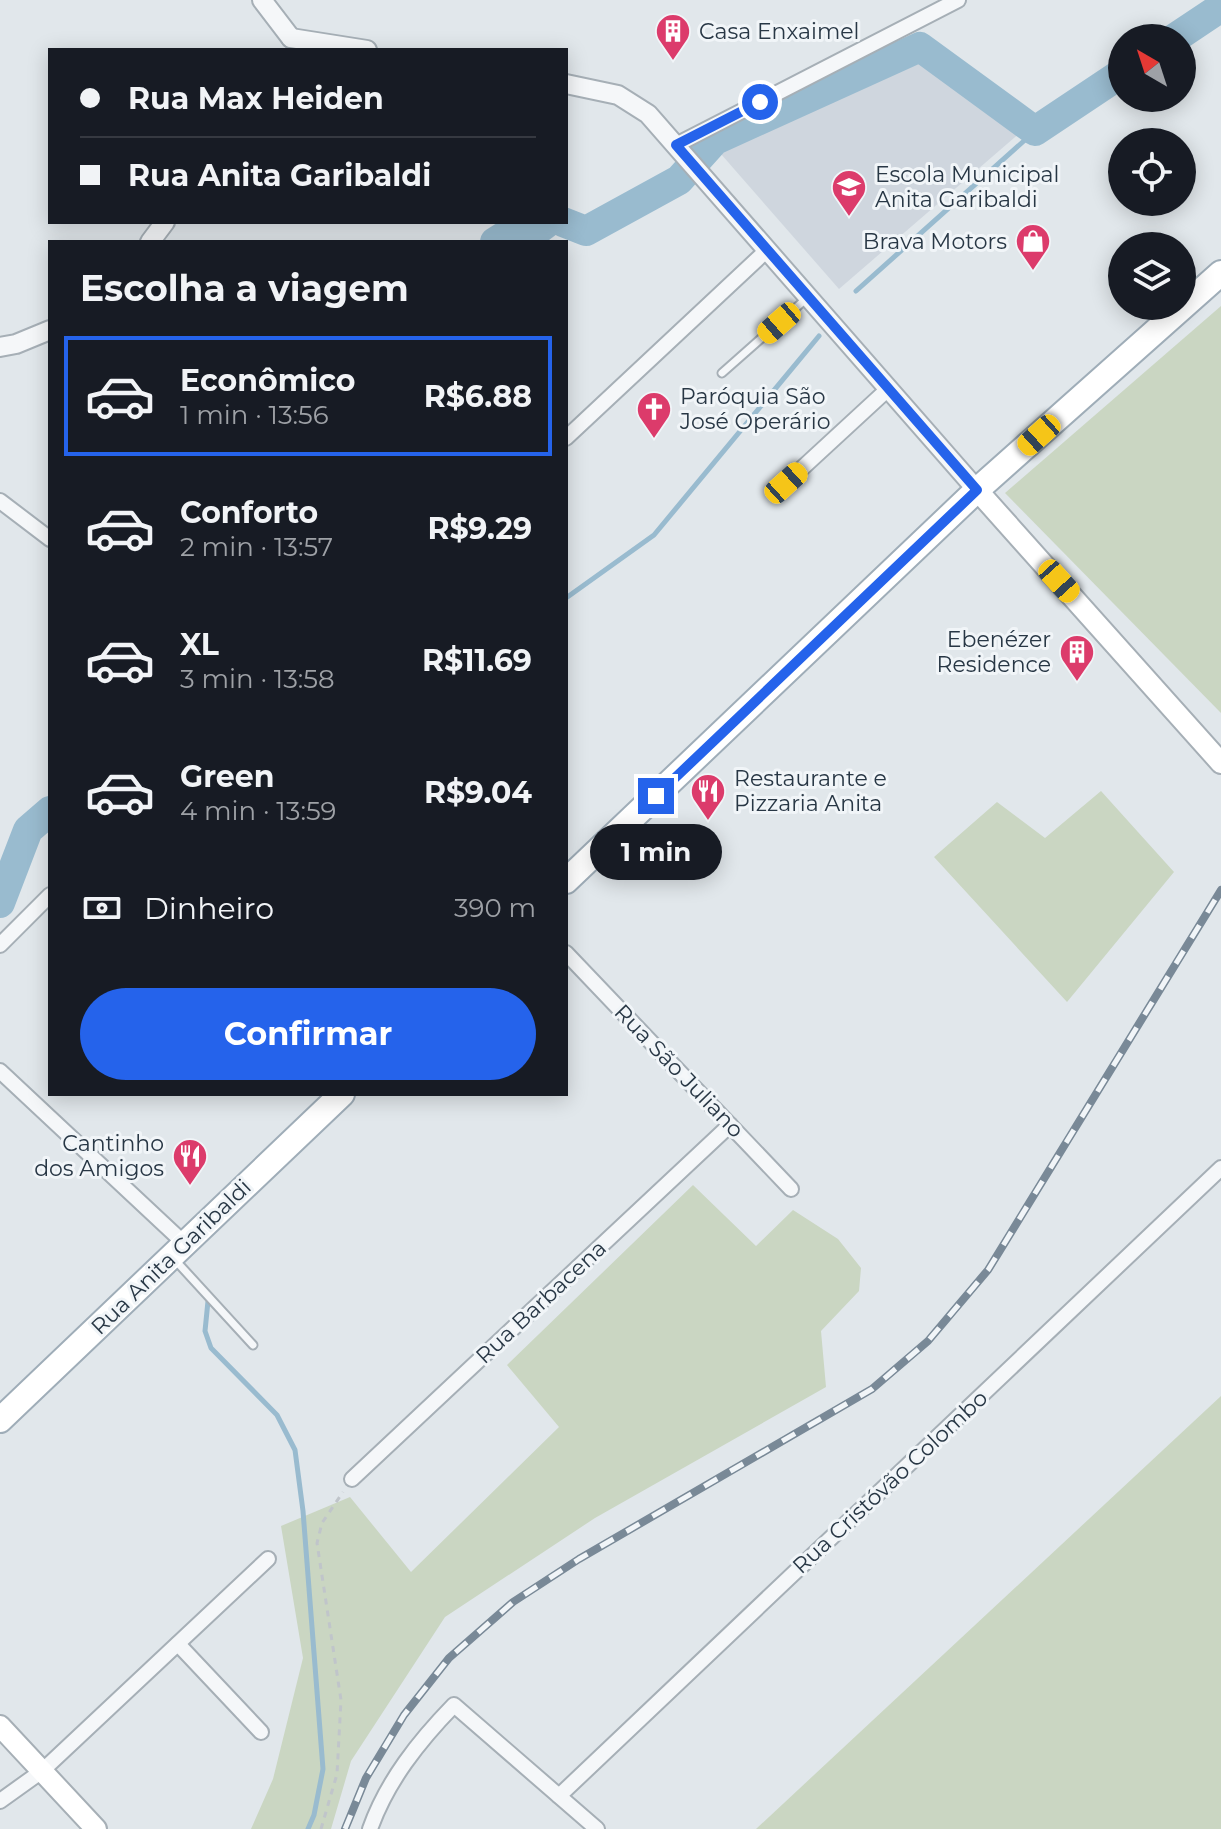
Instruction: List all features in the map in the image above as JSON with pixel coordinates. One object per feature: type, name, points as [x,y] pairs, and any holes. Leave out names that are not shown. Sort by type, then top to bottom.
[{"type":"main road","points":[[568,879],[977,490],[1221,273]]},
{"type":"main road","points":[[977,490],[1221,763]]},
{"type":"main road","name":"Rua Anita Garibaldi","points":[[0,1420],[340,1096]]},
{"type":"main road","points":[[0,1726],[96,1829]]},
{"type":"street","points":[[262,0],[287,44],[340,48]]},
{"type":"street","points":[[682,152],[958,0]]},
{"type":"street","points":[[568,84],[618,95],[648,114],[977,490]]},
{"type":"street","points":[[568,436],[766,251]]},
{"type":"street","points":[[0,347],[48,331]]},
{"type":"street","points":[[786,483],[888,389]]},
{"type":"street","points":[[0,501],[48,537]]},
{"type":"street","points":[[0,945],[48,897]]},
{"type":"street","name":"Rua São Juliano","points":[[568,955],[791,1189]]},
{"type":"street","points":[[0,1071],[178,1250]]},
{"type":"street","name":"Rua Barbacena","points":[[352,1479],[730,1125]]},
{"type":"street","name":"Rua Cristóvão Colombo","points":[[559,1796],[1221,1168]]},
{"type":"street","points":[[0,1801],[42,1771],[268,1559]]},
{"type":"street","points":[[178,1644],[261,1732]]},
{"type":"street","points":[[370,1829],[406,1761],[429,1730],[454,1705],[597,1829]]},
{"type":"lane","points":[[722,373],[807,298]]},
{"type":"lane","points":[[178,1250],[253,1345]]},
{"type":"path","points":[[321,1829],[337,1774],[341,1700],[317,1543],[322,1523],[352,1479]]},
{"type":"shaded area","name":"Escola Municipal Anita Garibaldi","points":[[918,55],[1022,131],[839,289],[714,146]]},
{"type":"green space","points":[[1221,306],[1221,713],[1005,493]]},
{"type":"green space","points":[[1101,791],[1174,872],[1067,1002],[934,857],[997,802],[1045,838]]},
{"type":"green space","points":[[693,1185],[756,1246],[793,1210],[838,1239],[861,1268],[859,1291],[821,1331],[826,1387],[595,1518],[445,1617],[351,1761],[331,1829],[251,1829],[273,1779],[303,1658],[281,1526],[350,1497],[411,1572],[559,1427],[507,1365]]},
{"type":"green space","points":[[1221,1396],[1221,1829],[756,1829]]},
{"type":"waterway","points":[[1196,24],[1220,8],[1221,4]]},
{"type":"waterway","points":[[568,224],[586,231],[679,180],[715,140],[920,47],[1035,131],[1108,82]]},
{"type":"waterway","points":[[856,291],[1035,131]]},
{"type":"waterway","points":[[498,240],[503,237],[528,237],[545,224]]},
{"type":"waterway","points":[[568,597],[654,535],[819,336]]},
{"type":"waterway","points":[[0,903],[28,830],[48,813]]},
{"type":"waterway","points":[[208,1301],[205,1331],[211,1348],[277,1415],[295,1450],[303,1511],[323,1769],[314,1815],[308,1829]]},
{"type":"railway","points":[[345,1829],[366,1778],[404,1715],[449,1658],[513,1602],[579,1559],[872,1389],[928,1341],[988,1270],[1221,890]]},
{"type":"place","name":"Casa Enxaimel","points":[[673,62]]},
{"type":"place","name":"Escola Municipal Anita Garibaldi","points":[[849,218]]},
{"type":"place","name":"Brava Motors","points":[[1033,272]]},
{"type":"place","name":"Paróquia São José Operário","points":[[654,440]]},
{"type":"place","name":"Ebenézer Residence","points":[[1077,683]]},
{"type":"place","name":"Restaurante e Pizzaria Anita","points":[[708,822]]},
{"type":"place","name":"Cantinho dos Amigos","points":[[190,1187]]},
{"type":"route","points":[[656,796],[977,490],[676,145],[760,102]]}]
